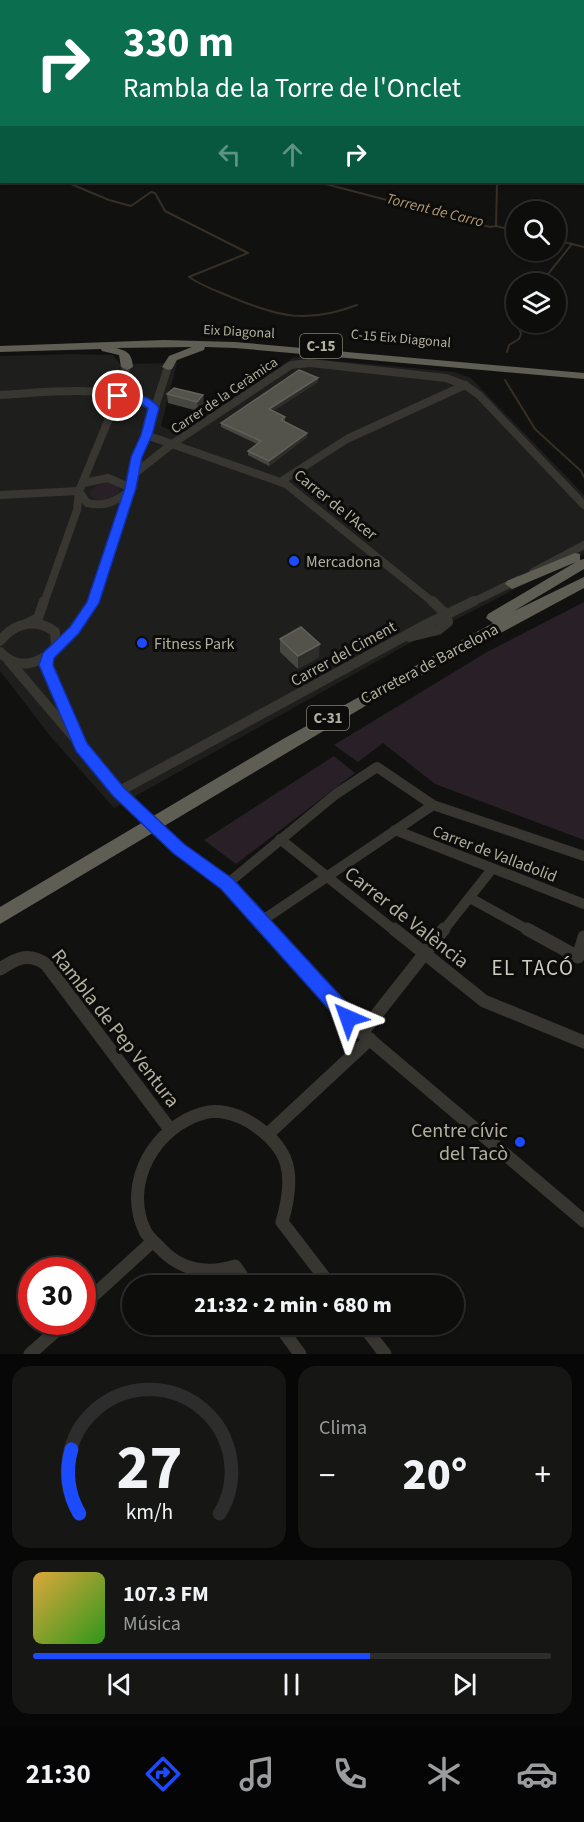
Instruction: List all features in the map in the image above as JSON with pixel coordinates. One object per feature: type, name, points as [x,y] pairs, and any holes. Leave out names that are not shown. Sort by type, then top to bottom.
[{"type":"highway","name":"C-15 Eix Diagonal","points":[[0,343],[162,338],[239,339],[584,370]]},
{"type":"highway","name":"Eix Diagonal","points":[[0,349],[164,343],[250,346],[584,376]]},
{"type":"highway","points":[[65,346],[114,349],[123,353],[127,358],[127,367]]},
{"type":"highway","points":[[168,367],[173,358],[192,349],[250,346]]},
{"type":"highway","points":[[512,584],[584,555]]},
{"type":"highway","points":[[456,648],[469,633],[584,562]]},
{"type":"highway","name":"Carretera de Barcelona","points":[[0,916],[285,743],[456,648],[584,582]]},
{"type":"street","name":"Carrer de la Ceràmica","points":[[134,474],[172,444],[291,365],[301,363],[436,376],[465,386]]},
{"type":"street","points":[[0,628],[10,629],[38,618],[59,562],[79,491],[112,411],[113,395],[127,367]]},
{"type":"street","points":[[8,661],[22,664],[32,663],[47,657],[75,630],[93,603],[130,489],[136,457],[146,435],[168,367]]},
{"type":"street","points":[[101,393],[112,389],[121,381]]},
{"type":"street","points":[[465,386],[480,395],[584,505]]},
{"type":"street","name":"Carrer de l'Acer","points":[[446,614],[428,597],[280,482],[304,465],[383,419],[465,386]]},
{"type":"street","points":[[0,395],[101,393],[136,397],[150,403],[153,408]]},
{"type":"street","points":[[146,435],[280,482]]},
{"type":"street","points":[[84,483],[108,478],[130,489]]},
{"type":"street","points":[[79,491],[87,503],[103,505],[119,500],[130,489]]},
{"type":"street","points":[[0,495],[79,491]]},
{"type":"street","points":[[65,492],[78,501]]},
{"type":"street","points":[[446,614],[512,584],[584,545]]},
{"type":"street","name":"Carrer del Ciment","points":[[118,792],[398,639],[438,630],[448,622],[446,614]]},
{"type":"street","points":[[28,623],[42,624],[51,628],[58,639],[56,646]]},
{"type":"street","points":[[0,640],[10,629]]},
{"type":"street","points":[[0,652],[118,792],[178,848],[227,884],[366,1036],[584,1221]]},
{"type":"street","points":[[47,657],[46,665],[53,684],[81,747]]},
{"type":"street","points":[[227,884],[336,794],[377,767],[433,805],[584,856]]},
{"type":"street","points":[[260,922],[433,805]]},
{"type":"street","name":"Carrer de Valladolid","points":[[395,830],[584,904]]},
{"type":"street","name":"Carrer de València","points":[[280,839],[484,1001],[584,1042]]},
{"type":"street","points":[[268,1134],[366,1036],[425,954],[492,869]]},
{"type":"street","points":[[470,898],[578,957],[584,936]]},
{"type":"street","name":"Rambla de Pep Ventura","points":[[0,969],[19,957],[30,955],[46,964],[169,1128]]},
{"type":"street","points":[[241,1275],[235,1266],[217,1270],[187,1268],[162,1253],[152,1242],[139,1214],[136,1199],[138,1182],[151,1148],[169,1128],[198,1114],[224,1112],[247,1118],[268,1134],[280,1150],[286,1164],[289,1182],[288,1203],[282,1222],[323,1275]]},
{"type":"street","points":[[96,1293],[152,1242]]},
{"type":"street","points":[[30,1354],[51,1335]]},
{"type":"street","points":[[286,1335],[300,1354]]},
{"type":"street","points":[[370,1335],[385,1354]]},
{"type":"shaded area","points":[[113,355],[120,364],[177,363],[161,426],[178,434],[294,357],[454,372],[471,378],[584,495],[584,554],[408,644],[114,808],[51,737],[0,671],[0,356]]},
{"type":"shaded area","points":[[106,482],[118,486],[120,494],[104,501],[96,500],[90,494],[91,489]]},
{"type":"shaded area","points":[[584,602],[584,840],[435,784],[383,743],[358,762],[334,745],[487,652]]},
{"type":"shaded area","points":[[334,756],[355,773],[236,864],[204,840]]},
{"type":"building","points":[[299,370],[318,378],[269,409],[285,417],[281,420],[307,433],[269,461],[248,451],[261,441],[221,423]]},
{"type":"building","points":[[174,388],[203,395],[197,402],[167,394]]},
{"type":"building","points":[[301,627],[320,644],[298,656],[280,639]]},
{"type":"waterway","points":[[68,183],[109,200],[131,206],[151,192],[155,193],[165,211],[248,253],[189,277],[248,304],[293,316],[323,315],[357,305]]},
{"type":"waterway","name":"Torrent de Carro","points":[[322,183],[490,227],[496,226]]},
{"type":"waterway","points":[[496,226],[497,183]]},
{"type":"waterway","name":"Torrent de Carro","points":[[496,226],[506,228]]},
{"type":"waterway","name":"Torrent de Carro","points":[[566,243],[572,244]]},
{"type":"waterway","name":"Torrent de Carro","points":[[549,273],[572,244]]},
{"type":"waterway","points":[[572,244],[584,247]]},
{"type":"waterway","name":"Torrent de Carro","points":[[507,352],[509,345],[519,339],[521,333]]},
{"type":"waterway","points":[[505,380],[535,429],[581,471],[584,477]]},
{"type":"place","name":"Mercadona","points":[[294,561]]},
{"type":"place","name":"Fitness Park","points":[[142,643]]},
{"type":"place","name":"Centre cívic del Tacò","points":[[520,1142]]},
{"type":"district","name":"EL TACÓ","points":[[533,968]]},
{"type":"route","points":[[118,396],[136,397],[150,403],[153,408],[146,435],[136,457],[131,488],[112,538],[104,572],[93,603],[75,630],[47,657],[46,665],[53,684],[81,747],[118,792],[178,848],[227,884],[348,1018]]}]
